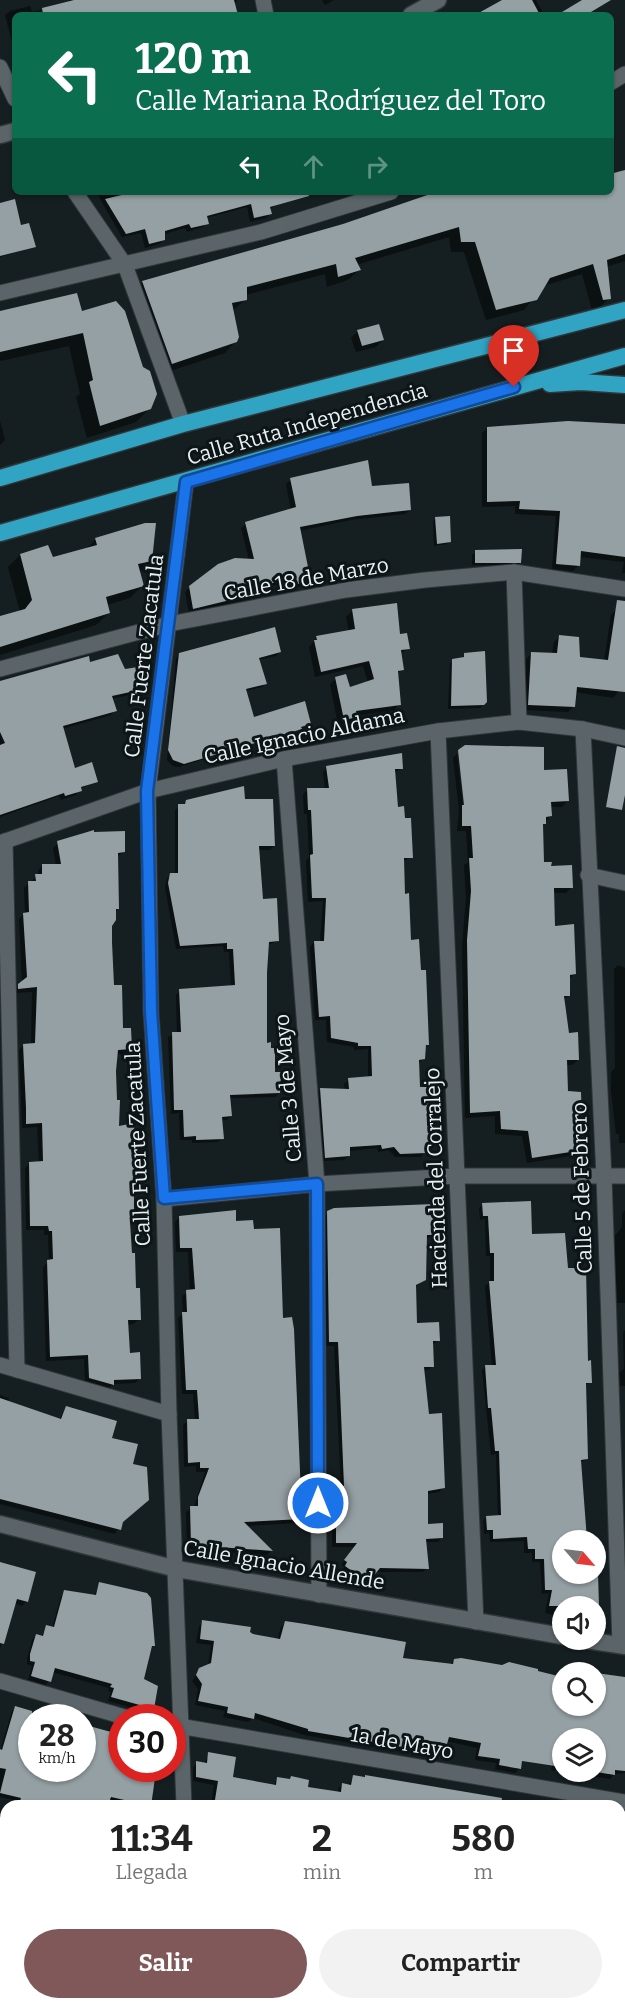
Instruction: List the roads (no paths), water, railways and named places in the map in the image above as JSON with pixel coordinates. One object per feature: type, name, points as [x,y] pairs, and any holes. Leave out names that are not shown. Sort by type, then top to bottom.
[{"type":"main road","name":"Calle Ruta Independencia","points":[[0,478],[183,423],[625,310]]},
{"type":"main road","name":"Calle Ruta Independencia","points":[[0,533],[625,356]]},
{"type":"main road","points":[[514,387],[580,382],[625,385]]},
{"type":"street","points":[[416,12],[438,0]]},
{"type":"street","points":[[0,68],[12,93]]},
{"type":"street","points":[[77,195],[125,265],[183,423]]},
{"type":"street","points":[[0,293],[261,232],[381,195]]},
{"type":"street","name":"Calle Fuerte Zacatula","points":[[176,1704],[177,1569],[169,1414],[164,1198],[151,1011],[147,791],[170,624],[186,482]]},
{"type":"street","points":[[514,572],[519,722]]},
{"type":"street","name":"Calle 18 de Marzo","points":[[0,669],[170,624],[346,590],[514,572],[625,589]]},
{"type":"street","name":"Calle Ignacio Aldama","points":[[3,842],[147,791],[284,759],[438,731],[519,722],[583,729],[625,738]]},
{"type":"street","name":"Calle 5 de Febrero","points":[[583,729],[588,875],[604,1177],[622,1645]]},
{"type":"street","name":"Hacienda del Corralejo","points":[[438,731],[476,1623]]},
{"type":"street","name":"Calle 3 de Mayo","points":[[284,759],[317,1184],[319,1594]]},
{"type":"street","points":[[3,842],[17,1370]]},
{"type":"street","points":[[588,875],[625,883]]},
{"type":"street","points":[[164,1198],[317,1184],[457,1176],[625,1176]]},
{"type":"street","points":[[0,1365],[169,1414]]},
{"type":"street","name":"Calle Ignacio Allende","points":[[0,1524],[177,1569],[552,1634]]},
{"type":"street","points":[[606,1643],[622,1645]]},
{"type":"street","points":[[0,1681],[108,1712]]},
{"type":"street","name":"1a de Mayo","points":[[186,1727],[613,1800]]},
{"type":"street","name":"Calle Fuerte Zacatula","points":[[182,1782],[183,1800]]}]
